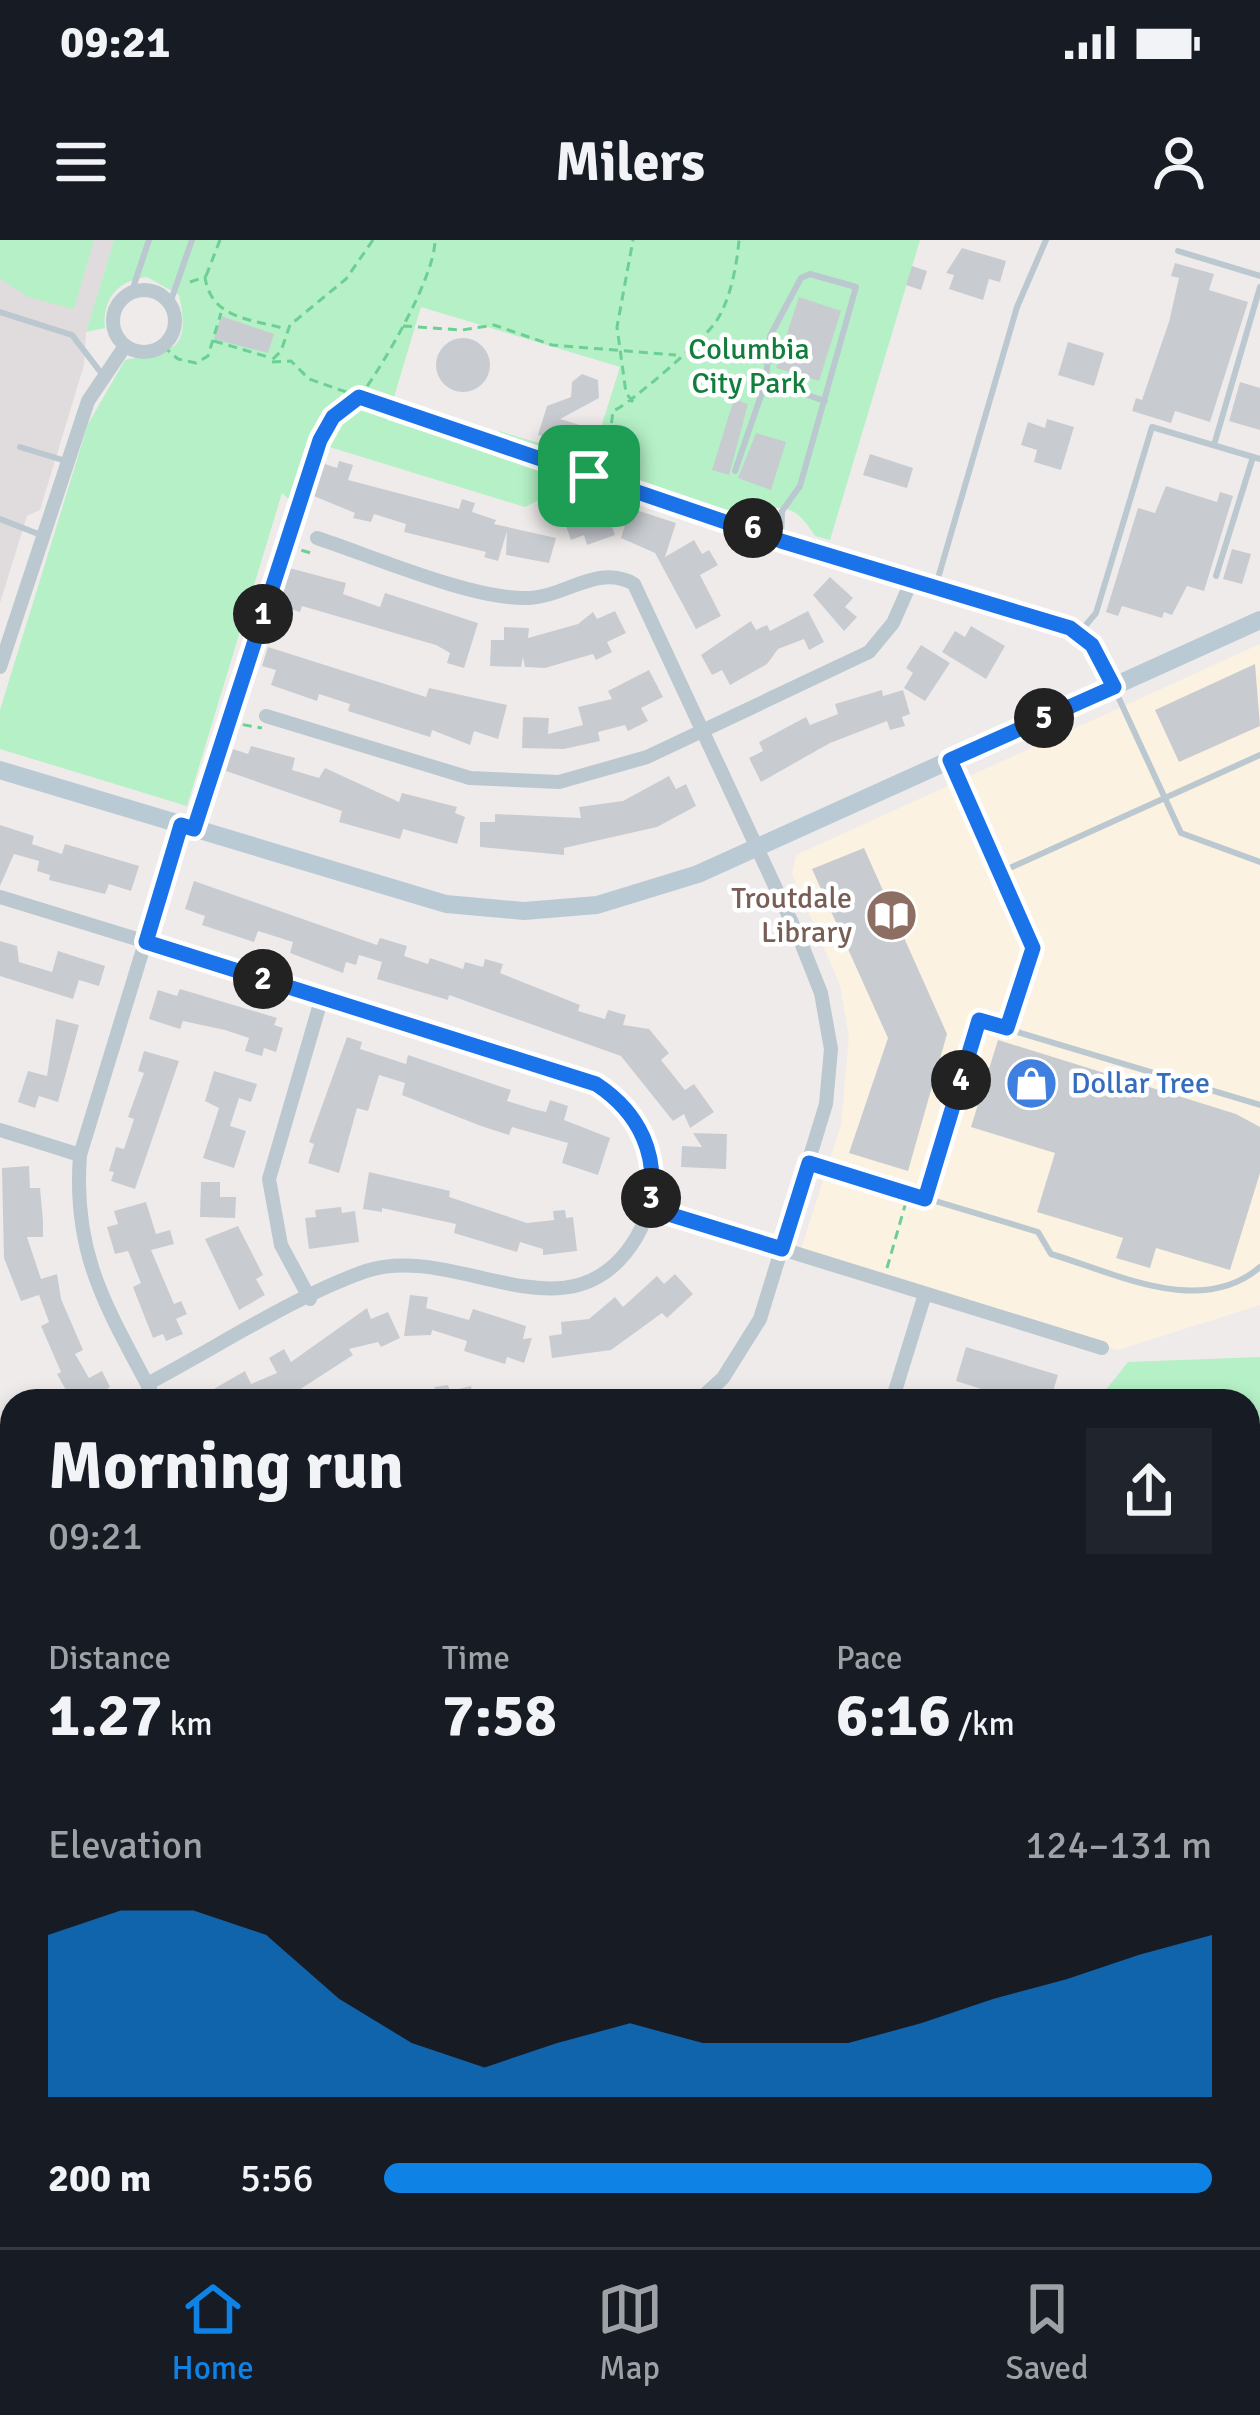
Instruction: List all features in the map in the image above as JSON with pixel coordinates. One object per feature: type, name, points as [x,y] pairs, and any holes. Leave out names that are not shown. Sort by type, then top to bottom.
[{"type":"main road","points":[[0,770],[418,897],[500,910],[545,911],[622,900],[675,884],[1260,620]]},
{"type":"street","points":[[153,290],[170,303],[175,326],[163,346],[144,352],[125,346],[114,331],[113,312],[132,291],[153,290]]},
{"type":"street","points":[[0,667],[4,637],[41,536],[54,514],[102,374],[125,346]]},
{"type":"street","points":[[316,538],[522,598],[544,597],[608,574],[622,577],[644,596],[829,1019],[831,1081],[760,1319],[711,1389]]},
{"type":"street","points":[[781,541],[1079,633],[1092,645],[1114,687]]},
{"type":"street","points":[[266,716],[445,773],[523,784],[617,769],[868,652],[893,623],[912,580]]},
{"type":"street","points":[[150,1389],[89,1272],[78,1223],[80,1155],[187,827]]},
{"type":"street","points":[[0,897],[596,1084],[633,1115],[643,1134],[652,1170],[649,1208],[618,1261],[562,1288],[524,1289],[417,1263],[370,1270],[147,1384]]},
{"type":"street","points":[[310,1299],[281,1245],[269,1179],[322,997]]},
{"type":"street","points":[[0,1130],[80,1155]]},
{"type":"street","points":[[649,1208],[1102,1348]]},
{"type":"street","points":[[896,1389],[925,1294]]},
{"type":"lane","points":[[132,291],[149,240]]},
{"type":"lane","points":[[170,303],[192,240]]},
{"type":"lane","points":[[936,587],[1017,307],[1046,240]]},
{"type":"lane","points":[[1178,251],[1260,276]]},
{"type":"lane","points":[[450,428],[781,541],[782,511],[800,486],[858,292],[835,279],[801,278],[770,335],[766,381],[735,471]]},
{"type":"lane","points":[[1214,445],[1260,287]]},
{"type":"lane","points":[[0,312],[72,334],[102,374]]},
{"type":"lane","points":[[766,381],[826,401]]},
{"type":"lane","points":[[1079,633],[1096,614],[1152,427],[1256,458],[1216,576]]},
{"type":"lane","points":[[20,447],[69,462]]},
{"type":"lane","points":[[0,520],[41,536]]},
{"type":"lane","points":[[1114,687],[1187,839],[1260,862]]},
{"type":"lane","points":[[1000,873],[1260,755]]},
{"type":"lane","points":[[950,760],[1033,948],[1007,1028]]},
{"type":"lane","points":[[925,1199],[979,1020],[1260,1105]]},
{"type":"lane","points":[[809,1163],[1037,1232],[1052,1254],[1164,1288],[1217,1288],[1260,1267]]},
{"type":"path","points":[[220,240],[205,277],[207,295],[221,311],[288,329]]},
{"type":"path","points":[[212,341],[270,357],[281,351],[288,329],[346,279],[373,240]]},
{"type":"path","points":[[187,827],[227,722],[320,440],[333,417],[359,397],[403,326],[435,240]]},
{"type":"path","points":[[633,240],[623,274],[620,349],[626,393],[634,403]]},
{"type":"path","points":[[589,476],[607,458],[613,411],[634,403],[677,355],[715,323],[736,265],[739,240]]},
{"type":"path","points":[[186,284],[205,277]]},
{"type":"path","points":[[163,346],[178,359],[196,363],[208,356],[221,311]]},
{"type":"path","points":[[403,326],[461,330],[494,325],[552,345],[677,355]]},
{"type":"path","points":[[270,357],[272,365],[291,361],[309,379],[450,428]]},
{"type":"path","points":[[285,546],[311,554],[316,538]]},
{"type":"path","points":[[227,722],[262,732],[266,716]]},
{"type":"path","points":[[883,1281],[908,1194]]},
{"type":"path","points":[[723,1378],[735,1389]]},
{"type":"shaded area","points":[[0,240],[114,240],[86,332],[84,365],[40,510],[27,516],[0,603]]},
{"type":"shaded area","points":[[1260,644],[1260,1305],[1118,1350],[800,1252],[841,1125],[849,1037],[840,985],[792,874],[796,855]]},
{"type":"green space","points":[[0,240],[94,240],[74,309],[28,297],[0,279]]},
{"type":"green space","name":"Columbia City Park","points":[[114,240],[920,240],[830,540],[815,536],[801,517],[783,508],[766,509],[748,531],[579,480],[525,507],[323,445],[301,511],[282,493],[187,806],[0,749],[0,710],[88,424],[125,360],[166,351],[180,339],[179,295],[147,277],[128,282],[109,300],[105,328],[86,332]],"holes":[[[421,307],[620,367],[591,459],[499,431],[491,453],[387,420]]]},
{"type":"green space","points":[[1260,1357],[1260,1389],[1107,1389],[1128,1362]]},
{"type":"building","points":[[962,248],[1006,261],[1000,282],[989,279],[983,300],[949,289],[954,275],[946,273]]},
{"type":"building","points":[[1175,263],[1214,274],[1209,290],[1248,302],[1210,422],[1175,411],[1171,423],[1132,411],[1136,398],[1142,400],[1169,322],[1179,278],[1171,276]]},
{"type":"building","points":[[912,266],[927,271],[921,290],[906,285]]},
{"type":"building","points":[[799,297],[841,311],[819,381],[776,368]]},
{"type":"building","points":[[221,316],[274,334],[268,353],[214,339]]},
{"type":"building","points":[[463,338],[482,346],[490,365],[482,384],[463,392],[444,384],[436,365],[444,346]]},
{"type":"building","points":[[1068,342],[1104,353],[1094,386],[1058,375]]},
{"type":"building","points":[[582,374],[598,380],[599,398],[560,419],[593,429],[588,446],[538,435],[547,406],[571,397],[572,382]]},
{"type":"building","points":[[1240,382],[1260,388],[1260,430],[1229,421]]},
{"type":"building","points":[[734,399],[748,404],[729,475],[712,470]]},
{"type":"building","points":[[1047,419],[1074,427],[1061,470],[1034,462],[1037,450],[1021,445],[1028,422],[1045,428]]},
{"type":"building","points":[[756,433],[786,442],[771,490],[738,478]]},
{"type":"building","points":[[870,454],[913,468],[907,488],[863,475]]},
{"type":"building","points":[[339,461],[353,465],[348,480],[459,509],[462,499],[475,503],[472,512],[496,520],[494,524],[556,538],[549,563],[506,555],[507,531],[498,561],[484,557],[486,552],[404,532],[406,524],[374,514],[371,522],[353,518],[355,513],[309,494],[319,462],[337,468]]},
{"type":"building","points":[[1166,486],[1217,502],[1220,492],[1233,496],[1204,591],[1187,586],[1172,615],[1164,612],[1162,618],[1122,606],[1118,616],[1106,612],[1138,508],[1155,513]]},
{"type":"building","points":[[602,499],[615,535],[587,545],[584,535],[571,540],[559,506],[575,501],[577,508]]},
{"type":"building","points":[[630,508],[676,523],[665,557],[694,540],[702,554],[709,550],[718,565],[700,575],[721,616],[696,629],[655,553],[621,538]]},
{"type":"building","points":[[1232,549],[1251,554],[1242,584],[1223,579]]},
{"type":"building","points":[[289,568],[346,583],[343,594],[380,607],[385,593],[478,623],[464,668],[447,663],[450,653],[436,645],[302,606],[300,612],[278,605]]},
{"type":"building","points":[[830,577],[853,598],[845,607],[857,617],[844,631],[813,595]]},
{"type":"building","points":[[615,611],[626,633],[607,642],[612,652],[596,660],[593,654],[545,668],[525,667],[523,657],[521,667],[490,666],[491,640],[504,640],[504,627],[529,628],[528,638],[578,624],[593,612],[597,619]]},
{"type":"building","points":[[808,611],[824,642],[809,650],[804,639],[778,649],[767,664],[730,685],[722,670],[712,675],[701,655],[751,621],[756,630],[767,625],[770,631]]},
{"type":"building","points":[[971,626],[1005,646],[986,679],[942,652],[955,631],[965,637]]},
{"type":"building","points":[[921,645],[950,663],[925,701],[904,688],[913,673],[906,668]]},
{"type":"building","points":[[268,647],[426,697],[429,688],[507,705],[498,739],[474,731],[470,745],[432,730],[430,737],[348,711],[350,704],[319,694],[317,701],[271,685],[276,670],[262,666]]},
{"type":"building","points":[[1255,664],[1260,726],[1179,762],[1155,710]]},
{"type":"building","points":[[649,670],[663,697],[641,708],[648,721],[628,731],[625,725],[598,732],[600,741],[564,749],[522,748],[523,717],[549,718],[548,734],[583,725],[578,707],[612,699],[608,691]]},
{"type":"building","points":[[882,690],[883,696],[903,690],[910,714],[902,717],[905,726],[890,730],[887,721],[830,743],[761,782],[749,758],[763,751],[759,742],[806,717],[810,725],[838,714],[835,704]]},
{"type":"building","points":[[251,746],[295,758],[292,770],[319,778],[325,768],[399,802],[402,793],[457,807],[455,813],[465,817],[457,844],[403,829],[400,839],[339,822],[342,811],[226,771],[233,749],[248,754]]},
{"type":"building","points":[[669,776],[676,789],[686,784],[696,806],[657,827],[564,848],[564,855],[480,847],[480,822],[495,822],[495,814],[581,818],[579,807],[623,801]]},
{"type":"building","points":[[0,825],[34,836],[32,844],[62,854],[65,844],[139,866],[131,891],[109,884],[105,894],[49,880],[50,875],[37,871],[39,861],[14,854],[0,886]]},
{"type":"building","points":[[864,848],[947,1034],[908,1171],[849,1153],[888,1038],[812,869]]},
{"type":"building","points":[[194,881],[377,945],[380,938],[407,946],[404,956],[428,964],[430,958],[463,969],[465,962],[483,967],[485,959],[503,964],[500,973],[580,1005],[578,1011],[605,1019],[608,1010],[626,1015],[623,1025],[649,1029],[669,1053],[661,1060],[685,1090],[694,1084],[714,1112],[690,1128],[684,1114],[673,1121],[621,1056],[449,995],[448,1000],[377,979],[382,962],[359,955],[356,965],[346,962],[343,973],[290,953],[293,942],[258,931],[254,942],[202,925],[205,916],[185,909]]},
{"type":"building","points":[[0,941],[17,946],[19,962],[52,972],[58,951],[105,966],[99,986],[79,980],[73,999],[0,976]]},
{"type":"building","points":[[180,989],[277,1018],[274,1025],[283,1028],[276,1052],[264,1048],[262,1056],[245,1051],[249,1038],[225,1030],[183,1021],[180,1029],[149,1019],[158,990],[177,996]]},
{"type":"building","points":[[56,1019],[79,1025],[58,1102],[39,1096],[35,1108],[18,1102],[28,1071],[47,1076]]},
{"type":"building","points":[[347,1037],[362,1042],[360,1049],[406,1064],[408,1055],[511,1090],[507,1101],[546,1112],[550,1100],[568,1106],[564,1120],[610,1138],[598,1175],[562,1163],[568,1143],[512,1127],[509,1135],[481,1126],[402,1095],[405,1083],[379,1075],[368,1111],[357,1108],[339,1173],[308,1163],[314,1144],[309,1142]]},
{"type":"building","points":[[998,1040],[1236,1114],[1260,1127],[1260,1173],[1230,1270],[1156,1248],[1150,1268],[1116,1258],[1123,1238],[1037,1212],[1055,1153],[971,1127]]},
{"type":"building","points":[[144,1051],[179,1061],[135,1189],[111,1181],[114,1172],[109,1171],[116,1147],[124,1149],[134,1119],[128,1117],[144,1073],[138,1071]]},
{"type":"building","points":[[214,1071],[257,1084],[251,1102],[239,1098],[230,1126],[246,1131],[234,1168],[203,1158],[219,1108],[205,1101]]},
{"type":"building","points":[[693,1133],[727,1134],[726,1169],[681,1167],[682,1146],[702,1147]]},
{"type":"building","points":[[29,1166],[30,1188],[40,1188],[43,1237],[27,1237],[41,1279],[57,1274],[61,1299],[83,1350],[75,1354],[89,1378],[102,1371],[110,1387],[106,1389],[65,1389],[41,1326],[49,1322],[39,1295],[21,1301],[4,1258],[2,1168]]},
{"type":"building","points":[[369,1172],[450,1191],[449,1197],[527,1223],[554,1220],[553,1211],[565,1210],[566,1218],[573,1217],[577,1251],[543,1255],[543,1249],[520,1242],[517,1252],[454,1233],[456,1224],[382,1208],[382,1212],[363,1209]]},
{"type":"building","points":[[201,1182],[220,1182],[220,1197],[236,1197],[235,1218],[200,1217]]},
{"type":"building","points":[[146,1202],[156,1234],[170,1230],[174,1244],[151,1250],[174,1304],[181,1301],[187,1314],[176,1319],[183,1334],[166,1341],[163,1334],[153,1338],[133,1287],[141,1283],[128,1251],[115,1254],[107,1227],[118,1224],[114,1211]]},
{"type":"building","points":[[341,1207],[342,1213],[355,1211],[359,1242],[309,1249],[305,1218],[316,1217],[315,1210]]},
{"type":"building","points":[[238,1226],[263,1275],[256,1279],[265,1295],[239,1310],[205,1239]]},
{"type":"building","points":[[675,1274],[693,1294],[667,1318],[662,1313],[611,1350],[552,1358],[549,1336],[562,1334],[561,1322],[589,1319],[615,1297],[623,1307],[657,1276],[664,1284]]},
{"type":"building","points":[[410,1295],[428,1297],[426,1308],[469,1320],[473,1309],[526,1326],[523,1339],[532,1338],[524,1363],[507,1357],[505,1364],[464,1351],[467,1341],[432,1330],[431,1335],[404,1336]]},
{"type":"building","points":[[367,1308],[371,1319],[388,1312],[400,1338],[381,1347],[378,1342],[349,1349],[353,1355],[301,1389],[214,1389],[245,1371],[251,1384],[277,1373],[269,1358],[284,1349],[291,1362]]},
{"type":"building","points":[[966,1347],[1058,1375],[1054,1389],[982,1389],[956,1381]]},
{"type":"place","name":"Troutdale Library","points":[[891,915]]},
{"type":"place","name":"Dollar Tree","points":[[1032,1083]]},
{"type":"route","points":[[359,397],[589,476],[781,541],[1070,628],[1092,645],[1114,687],[950,760],[1033,948],[1007,1028],[979,1020],[925,1199],[809,1163],[782,1249],[649,1208],[652,1170],[643,1134],[633,1115],[596,1084],[146,942],[181,825],[194,829],[312,462],[333,417],[359,397]]}]
